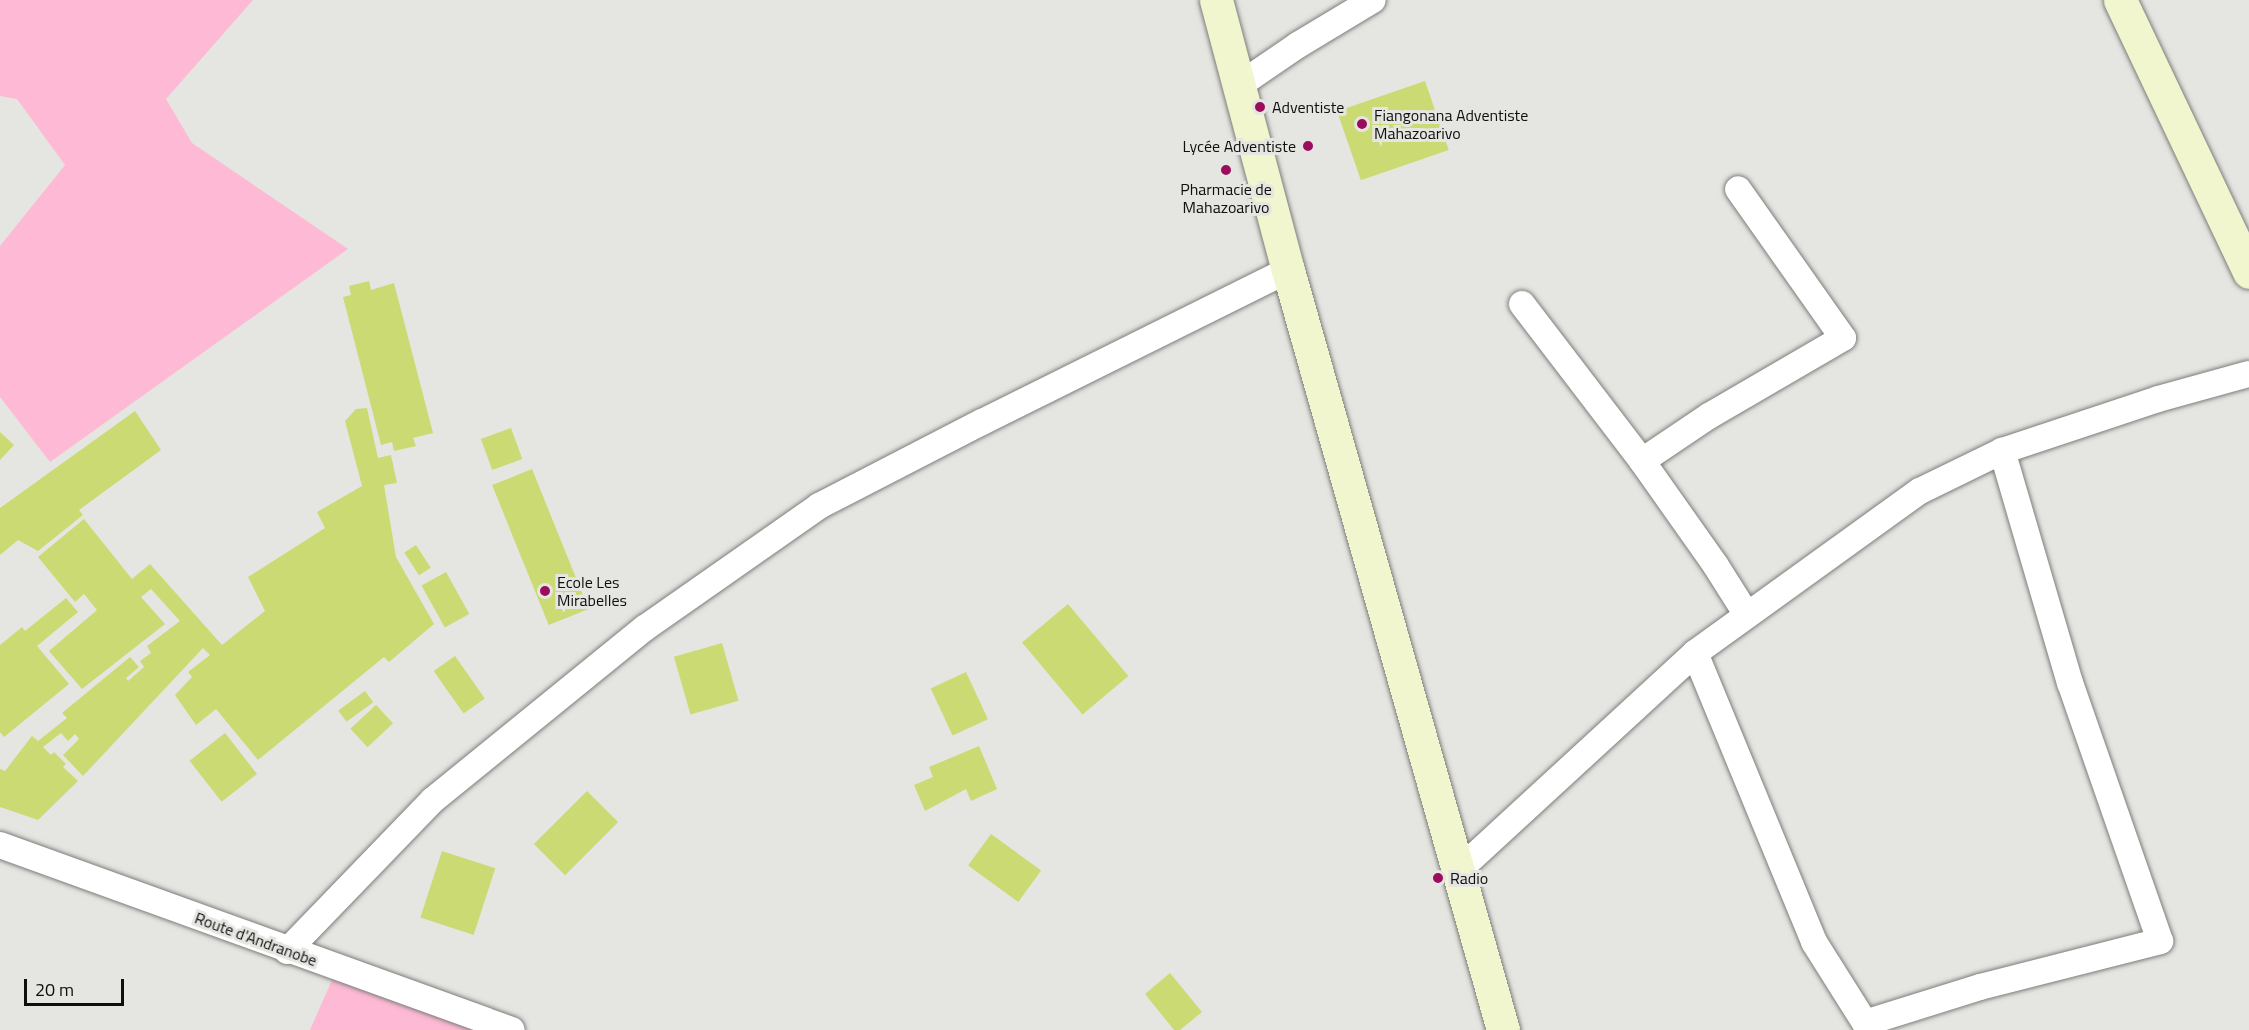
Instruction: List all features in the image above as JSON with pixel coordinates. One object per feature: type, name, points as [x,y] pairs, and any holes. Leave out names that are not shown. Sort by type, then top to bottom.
[{"type":"street","points":[[1216,0],[1288,270],[1503,1030]]},
{"type":"street","points":[[1238,86],[1299,45],[1373,0]]},
{"type":"street","points":[[2120,0],[2249,272]]},
{"type":"street","points":[[1641,461],[1709,416],[1843,338],[1738,189]]},
{"type":"street","points":[[287,951],[433,800],[645,628],[819,506],[1288,270]]},
{"type":"street","points":[[1522,304],[1641,461],[1716,566],[1747,615]]},
{"type":"street","points":[[1459,870],[1695,653],[1920,491],[2002,451],[2157,399],[2249,374]]},
{"type":"street","points":[[1695,653],[1814,942],[1865,1023],[1980,987],[2160,941],[2070,683],[2002,451]]},
{"type":"street","name":"Route d'Andranobe","points":[[0,845],[287,951],[512,1030]]},
{"type":"shaded area","points":[[0,0],[253,0],[166,99],[192,143],[348,249],[50,462],[0,397],[0,246],[65,165],[17,99],[0,96]]},
{"type":"shaded area","points":[[335,973],[493,1030],[310,1030]]},
{"type":"building","points":[[1425,81],[1449,150],[1361,180],[1337,111]]},
{"type":"building","points":[[369,281],[371,290],[394,283],[433,433],[413,438],[416,446],[394,451],[392,442],[381,445],[343,297],[351,295],[349,286]]},
{"type":"building","points":[[367,408],[378,458],[391,455],[397,483],[384,485],[396,557],[434,624],[389,662],[384,657],[258,760],[216,709],[196,725],[175,695],[192,677],[188,672],[210,655],[203,648],[83,776],[63,755],[79,739],[75,734],[68,741],[61,733],[43,747],[51,755],[54,752],[66,764],[63,767],[78,781],[38,820],[0,807],[0,769],[5,771],[32,736],[38,741],[67,718],[62,713],[130,657],[139,667],[126,678],[128,681],[144,667],[140,661],[151,653],[147,646],[180,621],[151,589],[141,597],[165,624],[82,689],[49,651],[97,610],[84,594],[75,602],[38,557],[84,519],[132,579],[150,564],[222,645],[265,611],[248,577],[325,528],[317,512],[362,486],[345,421],[356,409]]},
{"type":"building","points":[[135,411],[161,450],[79,510],[83,515],[38,551],[18,540],[0,555],[0,508]]},
{"type":"building","points":[[511,428],[522,459],[492,470],[481,439]]},
{"type":"building","points":[[0,432],[14,445],[0,460]]},
{"type":"building","points":[[532,469],[589,609],[549,625],[492,485]]},
{"type":"building","points":[[416,545],[431,568],[419,575],[404,553]]},
{"type":"building","points":[[446,572],[469,614],[445,628],[422,586]]},
{"type":"building","points":[[66,598],[78,612],[37,646],[69,684],[4,737],[0,732],[0,645],[22,627],[25,631]]},
{"type":"building","points":[[1068,604],[1128,676],[1082,715],[1022,643]]},
{"type":"building","points":[[722,643],[739,701],[690,714],[674,657]]},
{"type":"building","points":[[455,656],[485,699],[464,714],[434,671]]},
{"type":"building","points":[[966,672],[988,719],[953,736],[931,688]]},
{"type":"building","points":[[365,691],[373,702],[347,722],[338,710]]},
{"type":"building","points":[[376,705],[393,723],[367,747],[350,729]]},
{"type":"building","points":[[225,733],[257,774],[222,802],[190,761]]},
{"type":"building","points":[[979,746],[997,789],[971,801],[966,789],[925,811],[914,785],[933,777],[929,767]]},
{"type":"building","points":[[587,791],[618,822],[565,875],[534,844]]},
{"type":"building","points":[[991,834],[1041,870],[1018,902],[968,866]]},
{"type":"building","points":[[442,851],[495,868],[474,935],[420,918]]},
{"type":"building","points":[[1170,973],[1202,1012],[1180,1030],[1174,1030],[1145,994]]},
{"type":"place","name":"Adventiste","points":[[1260,107]]},
{"type":"place","name":"Fiangonana Adventiste Mahazoarivo","points":[[1362,124]]},
{"type":"place","name":"Lycée Adventiste","points":[[1308,146]]},
{"type":"place","name":"Pharmacie de Mahazoarivo","points":[[1226,170]]},
{"type":"place","name":"Ecole Les Mirabelles","points":[[545,591]]},
{"type":"place","name":"Radio","points":[[1438,878]]}]
